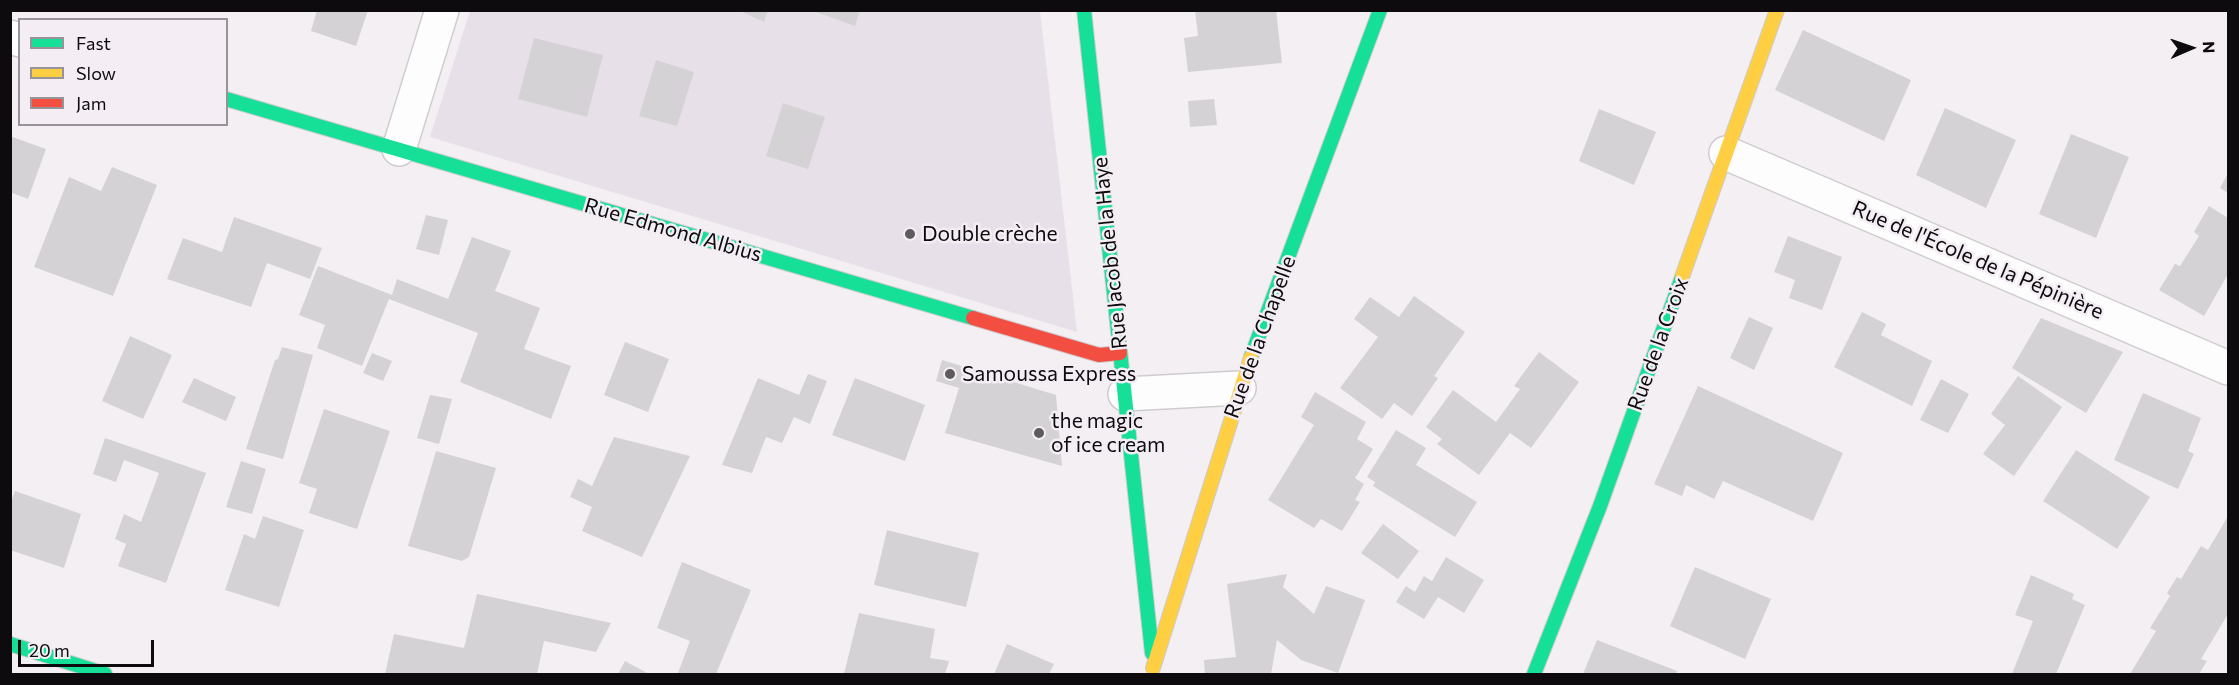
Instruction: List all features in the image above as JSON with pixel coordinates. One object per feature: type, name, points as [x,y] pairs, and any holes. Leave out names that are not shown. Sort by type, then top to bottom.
[{"type":"street","points":[[399,149],[442,10]]},
{"type":"street","name":"Rue Jacob de la Haye","points":[[1084,10],[1154,671]]},
{"type":"street","name":"Rue de la Chapelle","points":[[1154,671],[1239,388],[1380,10]]},
{"type":"street","name":"Rue de la Croix","points":[[1534,675],[1600,506],[1777,10]]},
{"type":"street","name":"Rue Edmond Albius","points":[[228,100],[1099,355],[1120,353]]},
{"type":"street","name":"Rue de l'École de la Pépinière","points":[[1726,153],[2229,368]]},
{"type":"street","points":[[1125,394],[1239,388]]},
{"type":"street","points":[[10,644],[105,675]]},
{"type":"shaded area","name":"Double crèche","points":[[470,11],[1040,11],[1077,332],[430,137]]},
{"type":"building","points":[[317,10],[368,10],[356,46],[311,31]]},
{"type":"building","points":[[738,10],[768,10],[764,22]]},
{"type":"building","points":[[810,10],[860,10],[855,26]]},
{"type":"building","points":[[1195,10],[1276,10],[1282,63],[1188,72],[1184,38],[1198,36]]},
{"type":"building","points":[[1803,30],[1911,80],[1884,141],[1775,90]]},
{"type":"building","points":[[534,38],[603,55],[587,117],[518,99]]},
{"type":"building","points":[[656,60],[694,72],[677,126],[639,116]]},
{"type":"building","points":[[1214,99],[1217,125],[1190,127],[1188,101]]},
{"type":"building","points":[[783,103],[825,117],[808,169],[766,156]]},
{"type":"building","points":[[1945,108],[2016,140],[1986,208],[1916,175]]},
{"type":"building","points":[[1599,109],[1656,132],[1634,185],[1579,161]]},
{"type":"building","points":[[2071,134],[2129,157],[2096,238],[2039,214]]},
{"type":"building","points":[[10,136],[46,149],[28,199],[10,192]]},
{"type":"building","points":[[112,167],[157,185],[113,296],[34,267],[69,177],[101,191]]},
{"type":"building","points":[[2228,173],[2228,193],[2220,188]]},
{"type":"building","points":[[2209,206],[2228,218],[2228,274],[2204,316],[2159,290],[2175,264],[2180,266],[2199,236],[2194,232]]},
{"type":"building","points":[[426,215],[448,220],[439,255],[416,249]]},
{"type":"building","points":[[234,217],[322,248],[310,279],[267,263],[251,307],[167,279],[183,238],[222,252]]},
{"type":"building","points":[[1788,236],[1842,257],[1822,310],[1789,298],[1795,280],[1774,272]]},
{"type":"building","points":[[472,237],[511,251],[495,291],[540,308],[524,349],[571,366],[551,419],[460,382],[478,333],[389,299],[362,366],[317,348],[325,325],[299,315],[318,266],[392,295],[397,279],[448,299]]},
{"type":"building","points":[[1414,296],[1465,332],[1434,376],[1438,378],[1412,416],[1394,403],[1382,419],[1340,388],[1378,337],[1354,319],[1370,297],[1399,317]]},
{"type":"building","points":[[1862,312],[1886,324],[1881,335],[1932,361],[1912,406],[1834,367]]},
{"type":"building","points":[[1749,317],[1773,328],[1754,370],[1730,358]]},
{"type":"building","points":[[2041,318],[2123,352],[2086,413],[2012,368]]},
{"type":"building","points":[[130,336],[172,355],[143,419],[102,401]]},
{"type":"building","points":[[625,342],[669,359],[648,412],[604,395]]},
{"type":"building","points":[[282,347],[313,355],[283,459],[246,449],[275,360],[278,359]]},
{"type":"building","points":[[1539,352],[1579,382],[1531,448],[1510,433],[1479,475],[1437,444],[1442,439],[1426,427],[1453,390],[1496,422],[1520,389],[1514,386]]},
{"type":"building","points":[[372,353],[392,361],[383,381],[363,373]]},
{"type":"building","points":[[942,360],[1056,395],[1062,466],[945,433],[959,388],[936,381]]},
{"type":"building","points":[[808,374],[827,381],[810,424],[794,417],[782,443],[766,437],[752,473],[722,465],[758,378],[799,395]]},
{"type":"building","points":[[2018,376],[2062,407],[2014,476],[1983,454],[2005,425],[1991,414]]},
{"type":"building","points":[[194,378],[236,397],[226,421],[182,402]]},
{"type":"building","points":[[855,378],[925,405],[905,461],[832,435]]},
{"type":"building","points":[[1941,379],[1969,394],[1948,433],[1920,420]]},
{"type":"building","points":[[1698,386],[1843,453],[1813,521],[1723,481],[1714,499],[1686,485],[1682,496],[1654,484]]},
{"type":"building","points":[[1315,392],[1366,422],[1357,439],[1373,449],[1355,478],[1364,484],[1355,500],[1360,502],[1342,531],[1321,519],[1314,528],[1268,500],[1314,425],[1301,417]]},
{"type":"building","points":[[2143,393],[2201,418],[2188,451],[2194,454],[2178,489],[2114,460]]},
{"type":"building","points":[[430,395],[452,399],[439,444],[417,438]]},
{"type":"building","points":[[324,409],[390,431],[357,529],[309,513],[317,489],[299,483]]},
{"type":"building","points":[[1396,430],[1426,448],[1416,465],[1477,502],[1455,537],[1373,486],[1375,482],[1367,477]]},
{"type":"building","points":[[614,437],[690,456],[642,557],[582,531],[592,507],[570,497],[578,479],[592,486]]},
{"type":"building","points":[[105,438],[206,473],[166,583],[118,566],[126,544],[115,539],[124,514],[141,522],[159,473],[124,460],[116,482],[93,474]]},
{"type":"building","points":[[2076,450],[2150,497],[2117,549],[2043,501]]},
{"type":"building","points":[[436,451],[496,468],[469,557],[462,561],[408,546]]},
{"type":"building","points":[[241,461],[266,469],[252,514],[226,507]]},
{"type":"building","points":[[15,491],[81,514],[64,568],[10,550],[10,505]]},
{"type":"building","points":[[263,516],[304,530],[279,607],[225,590],[244,534],[255,539]]},
{"type":"building","points":[[2228,516],[2228,614],[2201,659],[2207,661],[2199,674],[2130,674],[2156,631],[2150,628],[2170,596],[2167,593],[2177,577],[2181,579],[2201,546],[2208,550]]},
{"type":"building","points":[[1383,524],[1419,551],[1398,579],[1361,553]]},
{"type":"building","points":[[887,530],[979,553],[966,607],[874,585]]},
{"type":"building","points":[[1446,557],[1484,580],[1464,613],[1438,597],[1424,619],[1396,602],[1406,586],[1415,592],[1424,576],[1432,581]]},
{"type":"building","points":[[682,562],[751,590],[716,674],[678,673],[690,641],[657,628]]},
{"type":"building","points":[[1695,567],[1771,599],[1745,659],[1670,626]]},
{"type":"building","points":[[1287,574],[1283,587],[1314,614],[1326,586],[1365,600],[1338,673],[1301,660],[1277,640],[1271,674],[1205,674],[1204,660],[1236,657],[1227,584]]},
{"type":"building","points":[[2031,575],[2074,594],[2072,599],[2085,605],[2056,674],[2012,674],[2033,621],[2015,615]]},
{"type":"building","points":[[477,594],[611,623],[596,652],[544,641],[537,674],[385,674],[394,634],[464,648]]},
{"type":"building","points":[[859,613],[935,629],[930,658],[949,661],[945,674],[844,674]]},
{"type":"building","points":[[1597,640],[1677,671],[1676,674],[1583,674]]},
{"type":"building","points":[[1007,644],[1054,664],[1049,674],[994,674]]},
{"type":"building","points":[[625,661],[649,674],[618,674]]},
{"type":"traffic: fast","points":[[1084,10],[1152,653]]},
{"type":"traffic: fast","points":[[1251,357],[1380,10]]},
{"type":"traffic: fast","points":[[228,100],[973,318]]},
{"type":"traffic: fast","points":[[1534,674],[1600,506],[1682,277]]},
{"type":"traffic: fast","points":[[10,644],[105,674]]},
{"type":"traffic: slow","points":[[1682,277],[1777,10]]},
{"type":"traffic: slow","points":[[1153,668],[1251,357]]},
{"type":"traffic: jam","points":[[973,318],[1099,355],[1120,353]]},
{"type":"place","name":"Double crèche","points":[[910,234]]},
{"type":"place","name":"Samoussa Express","points":[[950,374]]},
{"type":"place","name":"the magic of ice cream","points":[[1039,433]]}]
